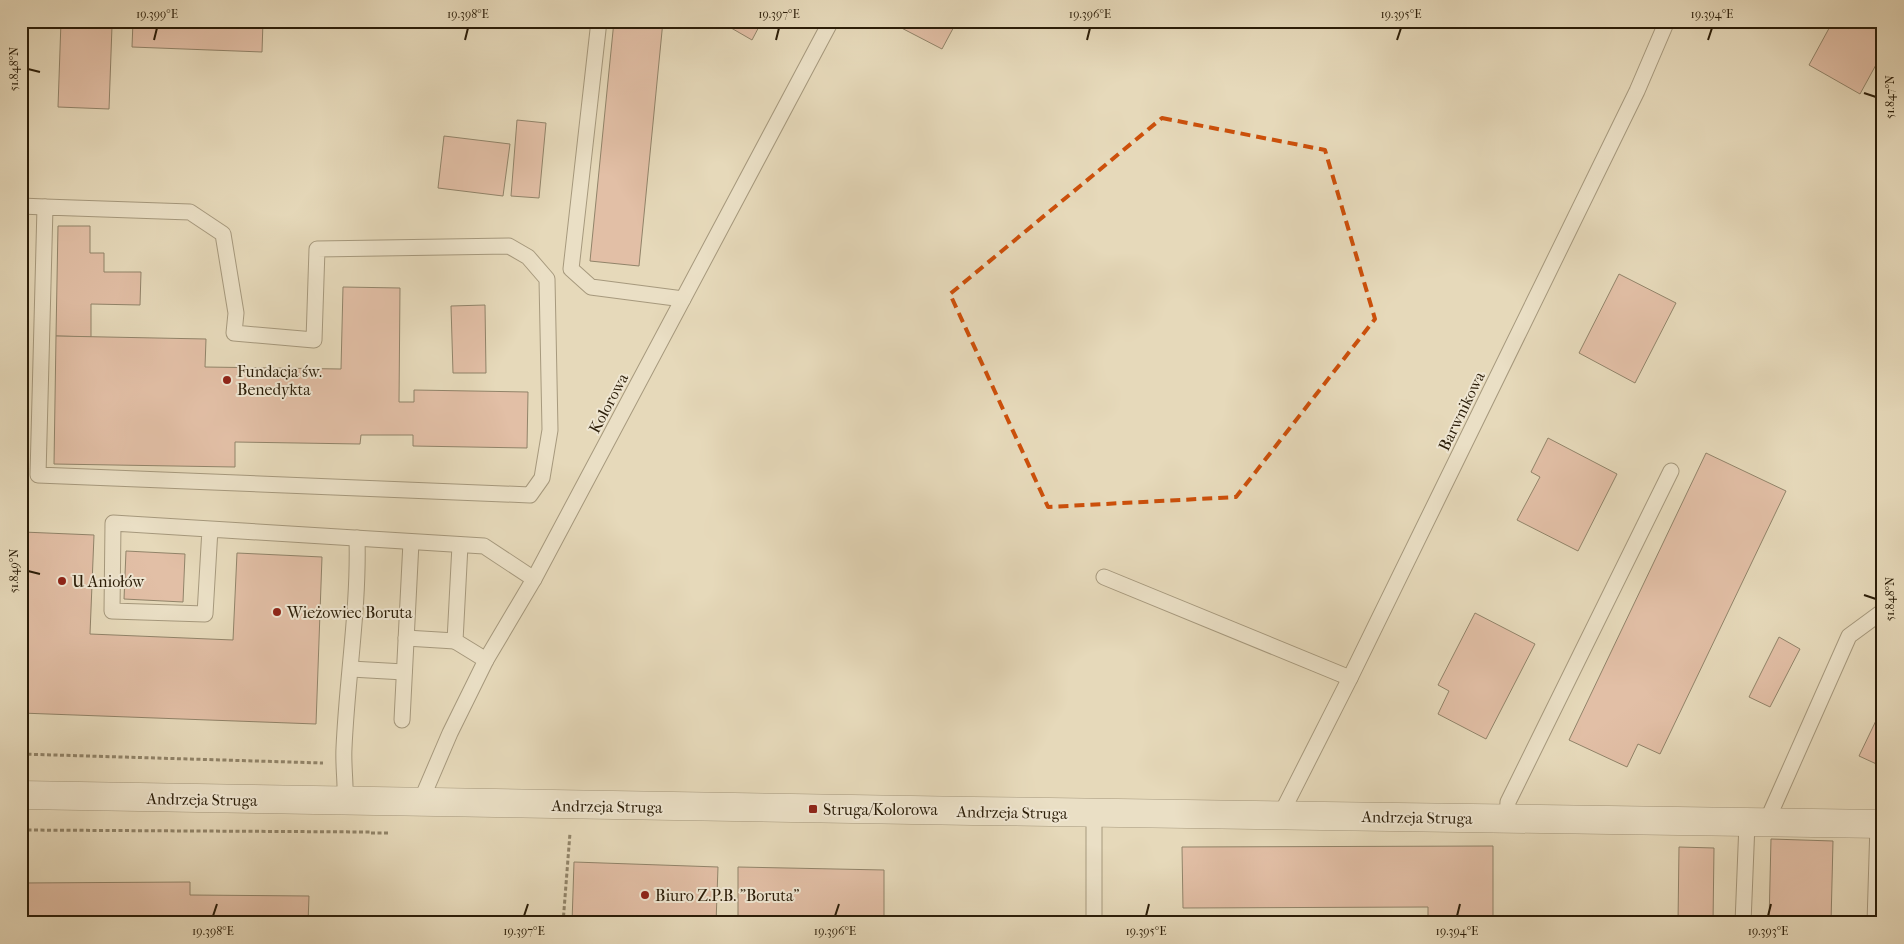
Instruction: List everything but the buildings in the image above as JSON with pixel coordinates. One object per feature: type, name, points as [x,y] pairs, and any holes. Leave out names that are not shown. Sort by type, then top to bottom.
[{"type":"street","name":"Andrzeja Struga","points":[[21,795],[345,802],[1880,824]]},
{"type":"lane","points":[[599,21],[571,269],[591,287],[683,299]]},
{"type":"lane","name":"Kolorowa","points":[[420,803],[450,733],[486,660],[534,579],[831,21]]},
{"type":"lane","name":"Barwnikowa","points":[[1281,814],[1350,678],[1637,91],[1667,21]]},
{"type":"lane","points":[[21,206],[190,212],[223,234],[236,313],[234,333],[314,340],[317,249],[509,246],[528,257],[547,278],[550,430],[542,478],[530,495],[38,475],[45,207]]},
{"type":"lane","points":[[1507,819],[1508,802],[1671,471]]},
{"type":"lane","points":[[210,529],[205,614],[112,612],[113,522],[484,546],[534,579]]},
{"type":"lane","points":[[345,802],[346,781],[343,750],[351,669],[358,560],[357,538]]},
{"type":"lane","points":[[402,720],[411,542]]},
{"type":"lane","points":[[455,641],[460,545]]},
{"type":"lane","points":[[1104,577],[1350,678]]},
{"type":"lane","points":[[1743,923],[1756,823],[1849,636],[1883,611]]},
{"type":"lane","points":[[406,638],[455,641],[486,660]]},
{"type":"lane","points":[[351,669],[404,672]]},
{"type":"lane","points":[[1094,813],[1094,923]]},
{"type":"lane","points":[[1875,923],[1880,824]]},
{"type":"path","points":[[563,923],[572,805]]},
{"type":"highlighted area","points":[[1162,118],[1325,150],[1375,319],[1236,497],[1048,507],[950,294]]},
{"type":"place","name":"Fundacja św. Benedykta","points":[[227,380]]},
{"type":"place","name":"U Aniołów","points":[[62,581]]},
{"type":"place","name":"Wieżowiec Boruta","points":[[277,612]]},
{"type":"place","name":"Struga/Kolorowa","points":[[813,809]]},
{"type":"place","name":"Biuro Z.P.B. \"Boruta\"","points":[[645,895]]}]
